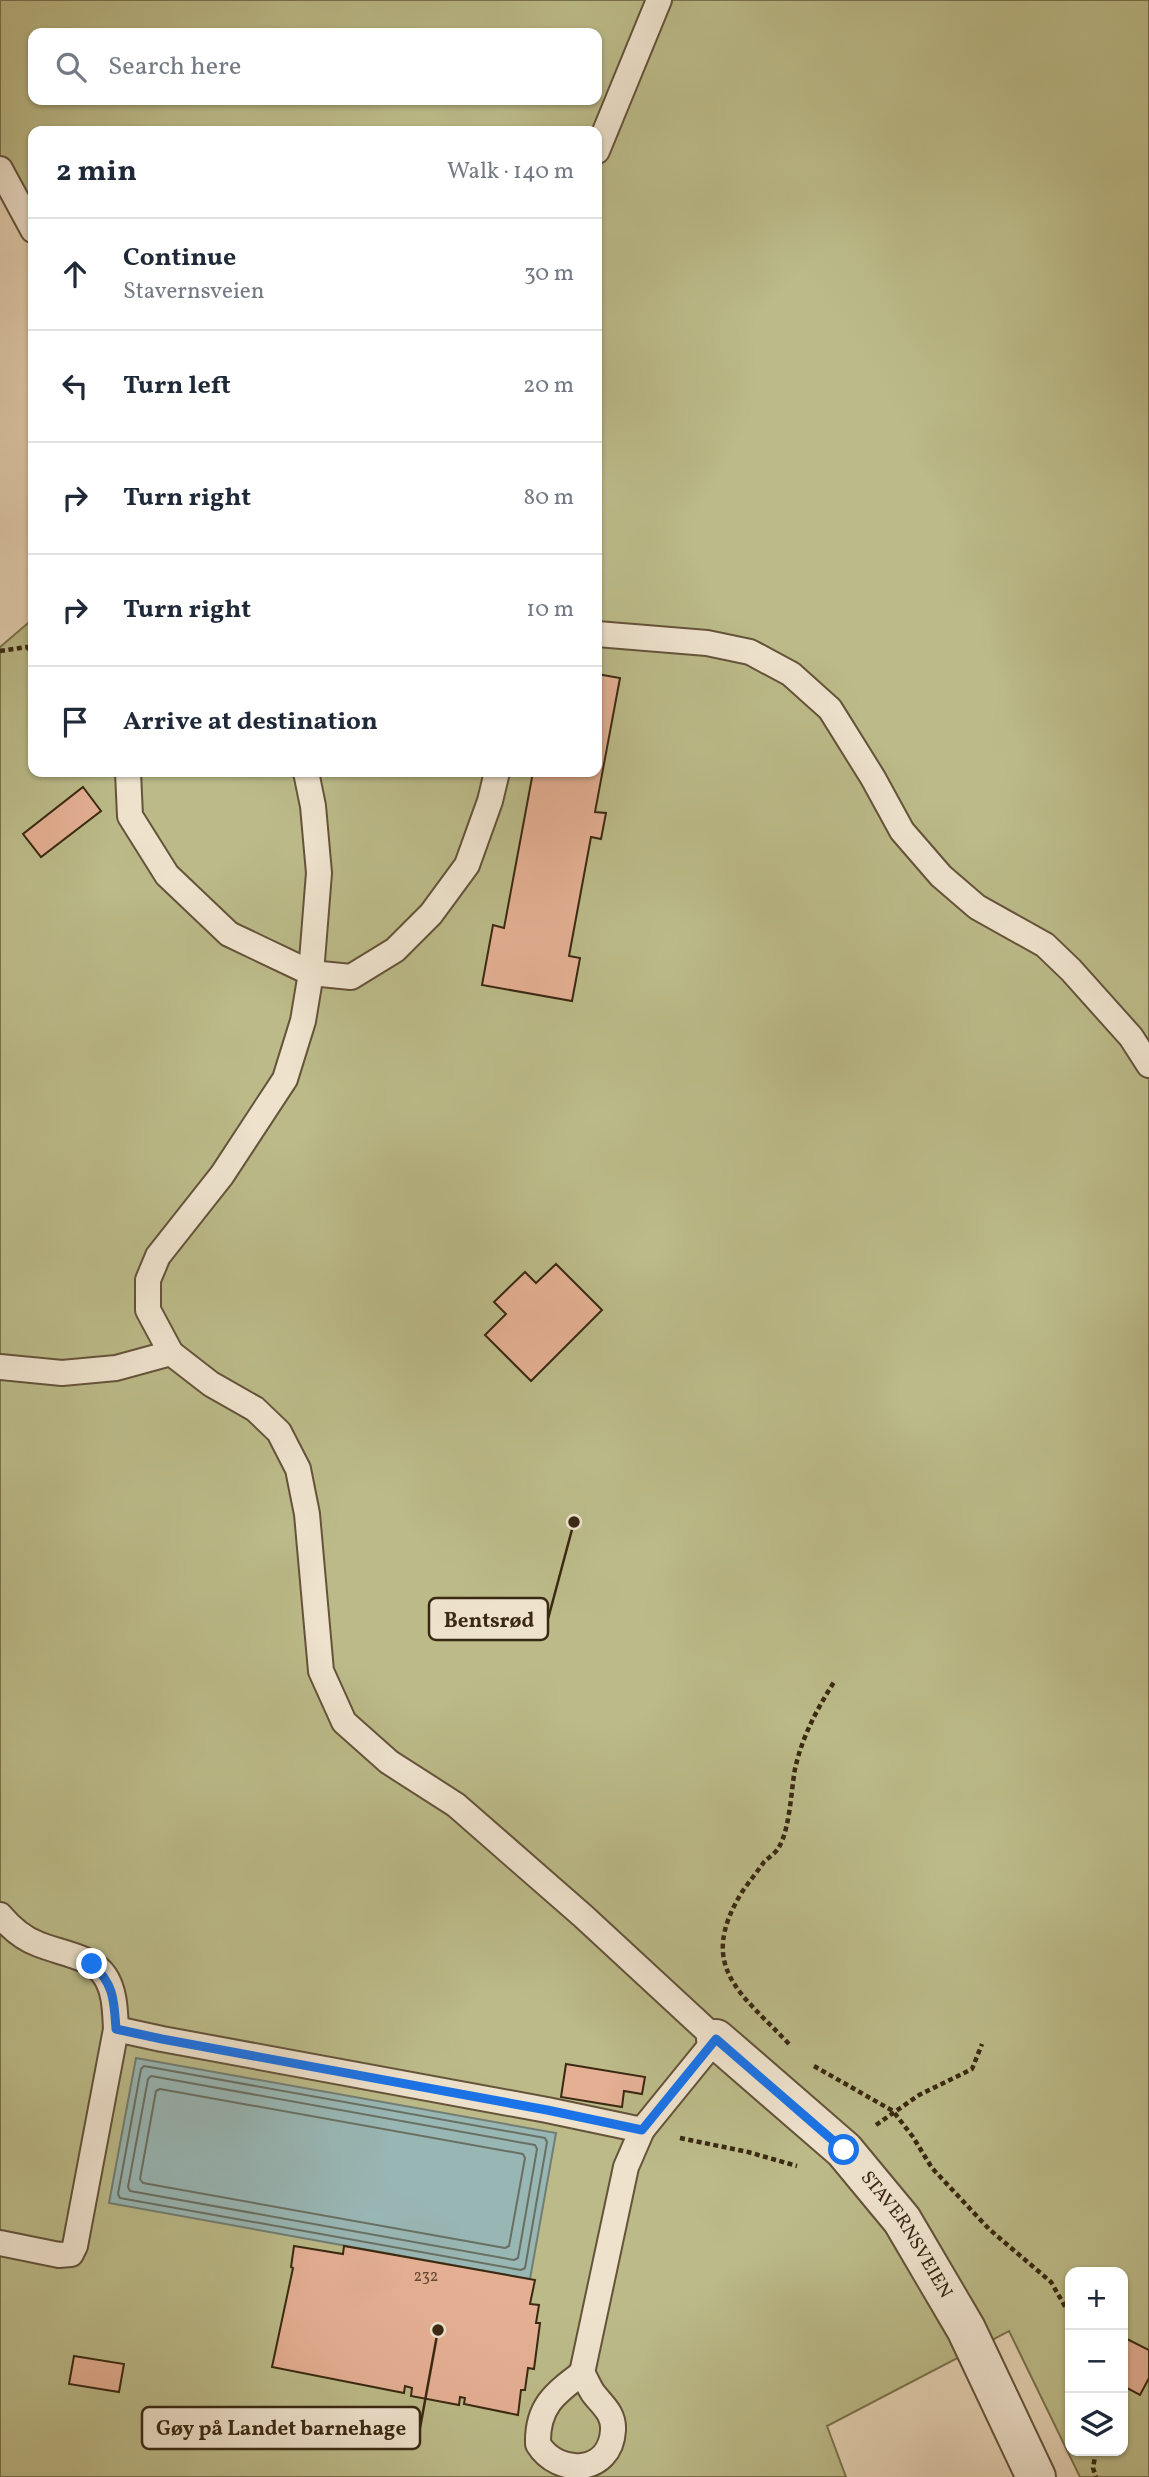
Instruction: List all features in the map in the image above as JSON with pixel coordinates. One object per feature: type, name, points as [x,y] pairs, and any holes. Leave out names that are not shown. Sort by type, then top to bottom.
[{"type":"street","name":"STAVERNSVEIEN","points":[[716,2039],[844,2150],[902,2220],[966,2329],[1036,2477]]},
{"type":"lane","points":[[602,139],[659,0]]},
{"type":"lane","points":[[0,169],[28,221]]},
{"type":"lane","points":[[602,634],[707,643],[739,649],[791,674],[830,709],[902,831],[941,876],[977,906],[1045,945],[1131,1037],[1149,1065]]},
{"type":"lane","points":[[128,777],[130,816],[167,875],[229,934],[311,973],[351,976],[395,950],[430,914],[467,865],[497,777]]},
{"type":"lane","points":[[307,777],[313,806],[319,873],[311,973],[303,1021],[285,1079],[222,1175],[158,1256],[148,1280],[148,1310],[171,1353],[211,1384],[255,1409],[279,1432],[298,1469],[307,1514],[321,1671],[344,1722],[389,1762],[456,1805],[583,1916],[716,2039],[642,2130],[626,2167],[582,2373]]},
{"type":"lane","points":[[0,1367],[62,1373],[117,1368],[171,1353]]},
{"type":"lane","points":[[0,1915],[16,1933],[36,1944],[92,1964],[105,1975],[114,2002],[116,2029],[75,2246],[71,2253],[59,2255],[0,2243]]},
{"type":"lane","points":[[116,2029],[642,2130]]},
{"type":"path","points":[[0,652],[28,648]]},
{"type":"path","points":[[796,2051],[740,1994],[723,1963],[721,1944],[729,1918],[742,1892],[779,1847],[796,1765],[806,1733],[834,1682]]},
{"type":"path","points":[[893,2111],[972,2069],[982,2044]]},
{"type":"path","points":[[805,2061],[893,2111],[939,2176],[989,2229],[1051,2282],[1065,2306]]},
{"type":"path","points":[[642,2130],[748,2152],[806,2169]]},
{"type":"path","points":[[1095,2456],[1093,2468],[1096,2477]]},
{"type":"shaded area","points":[[0,0],[1149,0],[1149,2477],[1080,2477],[1070,2456],[1128,2456],[1128,2267],[1065,2267],[1065,2446],[1009,2331],[827,2426],[846,2477],[0,2477],[0,647],[28,623],[28,777],[602,777],[602,126],[28,126],[28,231],[0,179]]},
{"type":"water","points":[[136,2058],[556,2133],[530,2279],[109,2203]]},
{"type":"building","points":[[602,675],[620,678],[602,774]]},
{"type":"building","points":[[532,777],[602,777],[595,812],[606,813],[601,839],[591,837],[569,956],[580,958],[572,1001],[482,985],[493,925],[504,928]]},
{"type":"building","points":[[83,787],[101,811],[41,857],[23,834]]},
{"type":"building","points":[[556,1264],[602,1310],[531,1381],[485,1335],[506,1314],[494,1302],[525,1272],[536,1283]]},
{"type":"building","points":[[566,2064],[645,2077],[642,2094],[624,2091],[622,2107],[561,2097]]},
{"type":"building","points":[[294,2246],[343,2254],[344,2246],[535,2280],[530,2304],[539,2305],[536,2323],[540,2323],[534,2369],[528,2368],[525,2390],[521,2390],[518,2415],[464,2404],[465,2398],[460,2397],[459,2405],[411,2396],[412,2388],[405,2386],[404,2393],[272,2367],[293,2268]]},
{"type":"building","points":[[1128,2340],[1149,2350],[1149,2378],[1140,2395],[1128,2389]]},
{"type":"building","points":[[74,2356],[124,2364],[119,2392],[69,2384]]},
{"type":"place","name":"Bentsrød","points":[[574,1522]]},
{"type":"place","name":"Gøy på Landet barnehage","points":[[438,2330]]},
{"type":"route","points":[[92,1964],[105,1975],[111,1988],[116,2029],[642,2130],[716,2039],[844,2150]]}]
